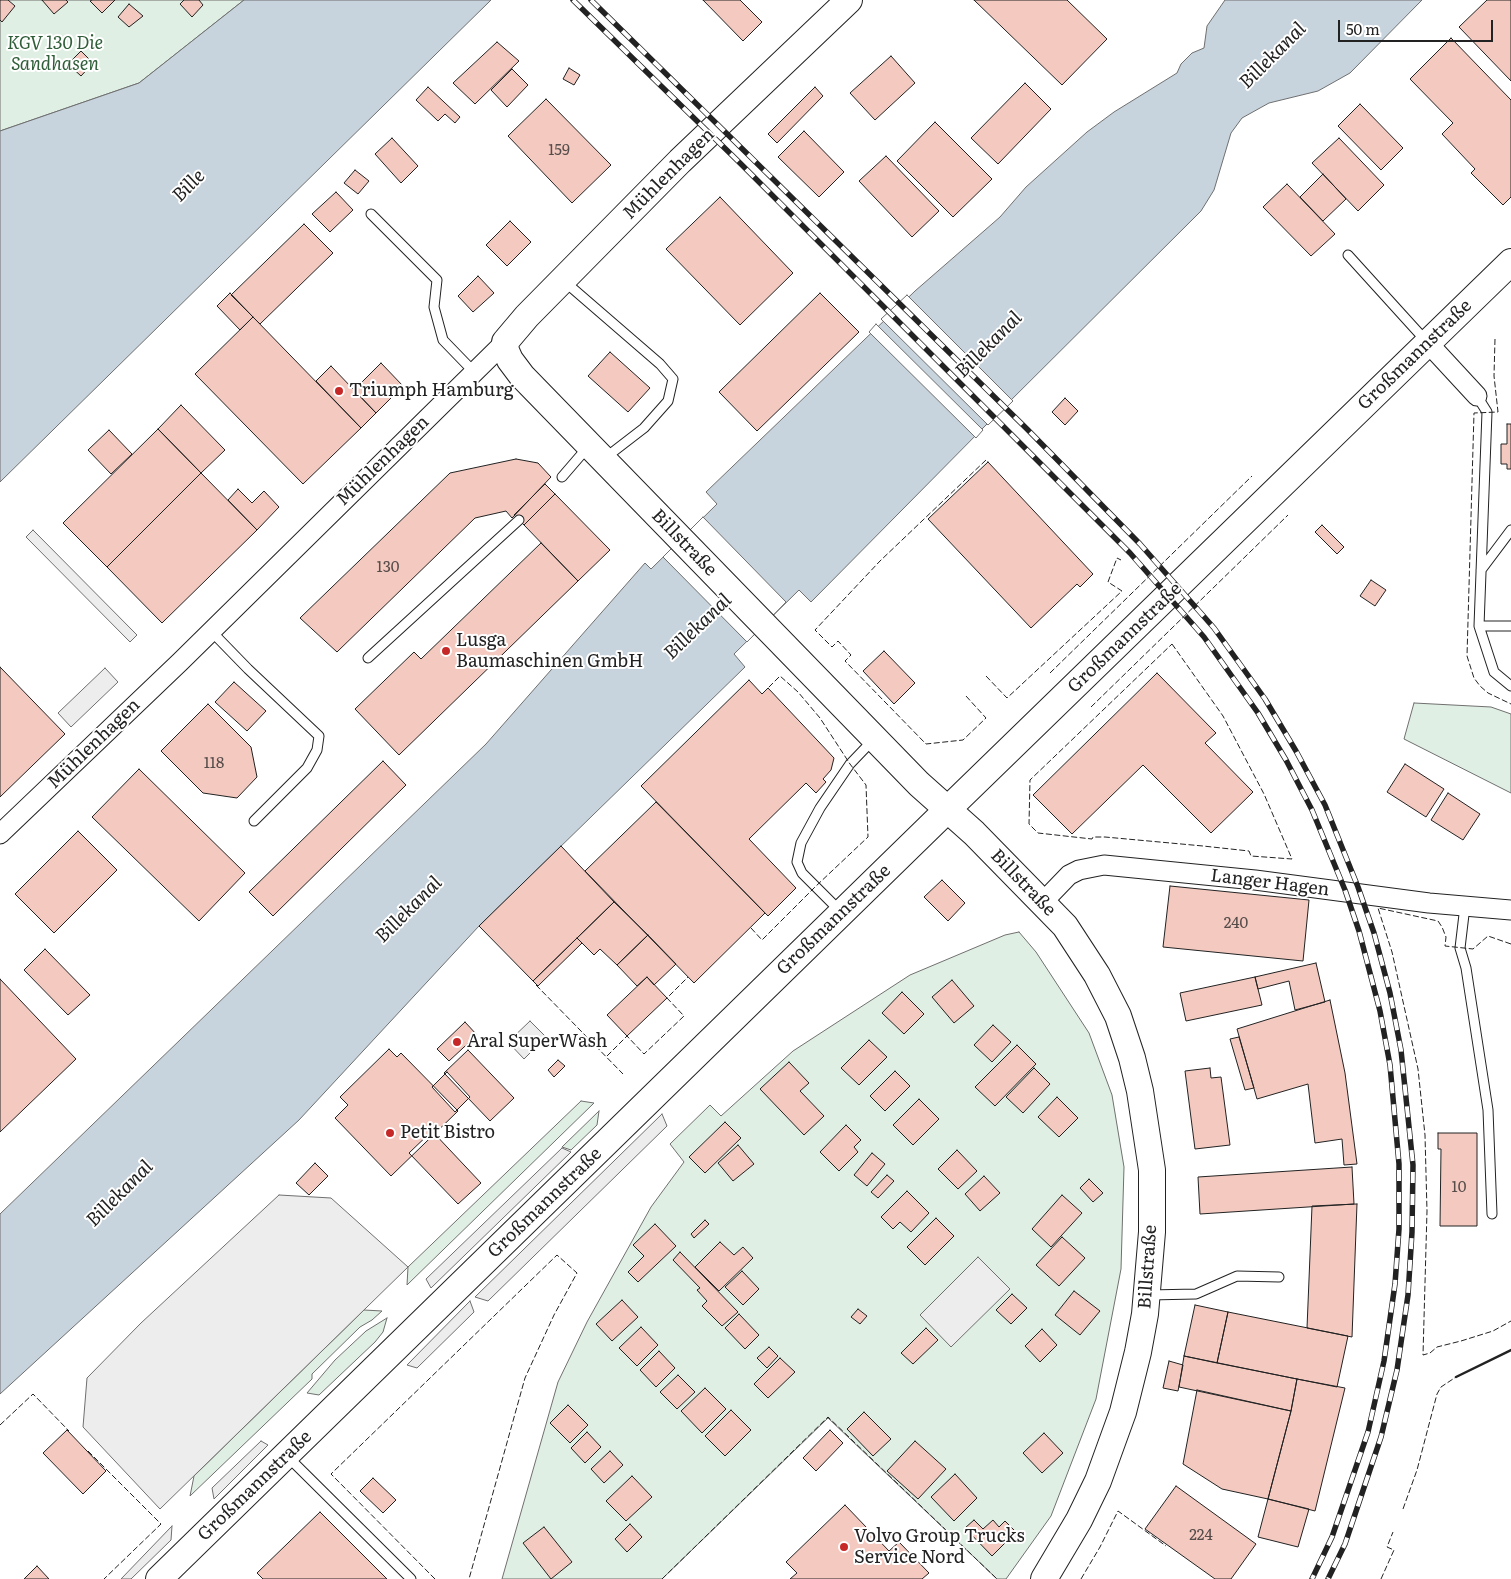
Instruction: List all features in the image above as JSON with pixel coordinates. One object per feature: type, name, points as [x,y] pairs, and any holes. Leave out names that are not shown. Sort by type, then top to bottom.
[{"type":"street","name":"Mühlenhagen","points":[[0,834],[211,631],[505,342],[527,316],[680,161],[849,0]]},
{"type":"street","name":"Großmannstraße","points":[[159,1579],[1511,262]]},
{"type":"street","name":"Billstraße","points":[[505,342],[510,360],[522,376],[919,784],[974,833],[1065,926],[1080,946],[1118,1016],[1140,1091],[1152,1170],[1152,1232],[1147,1295],[1138,1352],[1123,1412],[1114,1438],[1098,1481],[1083,1513],[1044,1579]]},
{"type":"street","points":[[1428,343],[1477,396]]},
{"type":"street","name":"Langer Hagen","points":[[1042,903],[1070,876],[1079,870],[1104,865],[1256,880],[1429,903],[1511,910]]},
{"type":"lane","points":[[371,214],[437,280],[434,307],[444,340],[474,372]]},
{"type":"lane","points":[[1348,255],[1428,343]]},
{"type":"lane","points":[[562,477],[596,453],[644,428],[668,401],[673,379],[660,364],[563,280]]},
{"type":"lane","points":[[1477,396],[1487,412],[1479,626],[1494,672],[1511,686]]},
{"type":"lane","points":[[368,658],[519,520]]},
{"type":"lane","points":[[1481,571],[1511,530]]},
{"type":"lane","points":[[1479,626],[1511,626]]},
{"type":"lane","points":[[211,631],[248,670],[319,736],[317,750],[308,768],[254,821]]},
{"type":"lane","points":[[842,913],[802,874],[797,862],[801,843],[820,808],[850,764],[875,738]]},
{"type":"lane","points":[[1465,906],[1460,948],[1466,968],[1488,1110],[1492,1214]]},
{"type":"lane","points":[[1147,1295],[1196,1294],[1237,1276],[1279,1277]]},
{"type":"lane","points":[[286,1455],[411,1579]]},
{"type":"green space","name":"KGV 130 Die Sandhasen","points":[[0,0],[244,0],[139,83],[0,131]]},
{"type":"green space","points":[[1414,703],[1491,707],[1511,714],[1511,793],[1404,739]]},
{"type":"green space","points":[[1019,932],[1036,952],[1089,1033],[1112,1095],[1124,1167],[1121,1269],[1096,1399],[1051,1516],[1006,1579],[997,1579],[828,1418],[662,1579],[502,1579],[558,1382],[587,1322],[651,1207],[684,1162],[670,1144],[710,1105],[721,1116],[793,1051],[910,975],[1005,935]]},
{"type":"green space","points":[[581,1101],[594,1103],[407,1285],[408,1267]]},
{"type":"green space","points":[[599,1111],[597,1125],[571,1150],[562,1147]]},
{"type":"green space","points":[[364,1310],[382,1311],[360,1327],[312,1374],[312,1379],[190,1496],[194,1476]]},
{"type":"green space","points":[[387,1318],[383,1332],[375,1342],[319,1395],[307,1393],[335,1360],[366,1331]]},
{"type":"shaded area","points":[[33,530],[137,635],[130,642],[26,537]]},
{"type":"shaded area","points":[[105,668],[118,682],[71,727],[58,713]]},
{"type":"shaded area","points":[[530,1021],[546,1037],[524,1059],[508,1042]]},
{"type":"shaded area","points":[[662,1114],[667,1126],[488,1301],[475,1297]]},
{"type":"shaded area","points":[[562,1148],[571,1152],[431,1288],[426,1279]]},
{"type":"shaded area","points":[[279,1195],[331,1198],[408,1267],[160,1509],[83,1427],[87,1378],[141,1323]]},
{"type":"shaded area","points":[[978,1257],[1010,1289],[951,1347],[920,1315]]},
{"type":"shaded area","points":[[470,1301],[474,1312],[417,1368],[407,1365]]},
{"type":"shaded area","points":[[261,1441],[268,1445],[214,1499],[212,1488]]},
{"type":"shaded area","points":[[172,1526],[171,1540],[131,1579],[121,1579]]},
{"type":"water","name":"Bille","points":[[244,0],[491,0],[0,482],[0,131],[139,83]]},
{"type":"water","name":"Billekanal","points":[[1225,0],[1422,0],[1350,73],[1318,91],[1269,103],[1242,118],[1231,133],[1214,190],[1201,211],[811,602],[799,590],[734,654],[745,667],[479,926],[299,1120],[0,1394],[0,1214],[486,744],[645,563],[651,569],[717,504],[706,492],[915,291],[1000,217],[1026,187],[1087,132],[1114,112],[1177,73],[1181,64],[1192,53],[1204,48],[1207,26]]},
{"type":"pier","points":[[907,295],[1013,401],[988,425],[881,319]]},
{"type":"pier","points":[[876,324],[983,430],[976,438],[869,332]]},
{"type":"pier","points":[[703,517],[786,602],[747,642],[663,557]]},
{"type":"building","points":[[0,0],[8,0],[15,6],[2,22],[0,20]]},
{"type":"building","points":[[42,0],[66,0],[68,2],[54,14]]},
{"type":"building","points":[[115,0],[102,13],[90,1]]},
{"type":"building","points":[[184,0],[199,0],[203,5],[192,17],[180,4]]},
{"type":"building","points":[[703,0],[740,0],[762,22],[743,41]]},
{"type":"building","points":[[974,0],[1067,0],[1107,39],[1062,85]]},
{"type":"building","points":[[1487,0],[1511,0],[1511,81],[1459,27]]},
{"type":"building","points":[[129,4],[143,16],[129,27],[118,17]]},
{"type":"building","points":[[1451,38],[1511,100],[1511,197],[1503,205],[1471,173],[1475,169],[1442,134],[1453,123],[1410,79]]},
{"type":"building","points":[[497,42],[519,61],[475,104],[453,83]]},
{"type":"building","points":[[81,51],[93,63],[81,76],[68,64]]},
{"type":"building","points":[[891,56],[915,83],[875,120],[850,93]]},
{"type":"building","points":[[569,68],[580,75],[574,85],[563,79]]},
{"type":"building","points":[[512,69],[528,85],[507,107],[491,90]]},
{"type":"building","points":[[1025,83],[1051,109],[998,164],[971,138]]},
{"type":"building","points":[[428,87],[460,117],[455,123],[445,114],[438,121],[416,100]]},
{"type":"building","points":[[815,87],[823,96],[777,143],[768,134]]},
{"type":"building","points":[[546,99],[611,165],[572,203],[508,136]]},
{"type":"building","points":[[1360,104],[1403,148],[1381,170],[1338,126]]},
{"type":"building","points":[[935,122],[992,179],[953,217],[897,161]]},
{"type":"building","points":[[804,131],[844,172],[819,197],[778,157]]},
{"type":"building","points":[[392,138],[418,166],[401,183],[375,154]]},
{"type":"building","points":[[1339,138],[1384,185],[1358,211],[1312,163]]},
{"type":"building","points":[[886,156],[939,211],[912,237],[859,181]]},
{"type":"building","points":[[355,170],[369,181],[358,194],[344,183]]},
{"type":"building","points":[[1323,174],[1346,199],[1323,221],[1300,197]]},
{"type":"building","points":[[1287,184],[1335,234],[1311,256],[1263,207]]},
{"type":"building","points":[[336,192],[353,210],[330,232],[312,214]]},
{"type":"building","points":[[720,197],[793,273],[740,325],[666,249]]},
{"type":"building","points":[[510,221],[531,242],[507,266],[486,245]]},
{"type":"building","points":[[304,224],[333,253],[260,324],[231,295]]},
{"type":"building","points":[[478,276],[494,293],[473,312],[458,296]]},
{"type":"building","points":[[230,293],[253,317],[240,330],[217,306]]},
{"type":"building","points":[[820,293],[859,332],[757,431],[719,392]]},
{"type":"building","points":[[253,317],[361,428],[303,484],[195,374]]},
{"type":"building","points":[[610,352],[650,388],[628,412],[588,376]]},
{"type":"building","points":[[381,363],[403,386],[376,413],[354,390]]},
{"type":"building","points":[[331,366],[376,413],[361,428],[316,381]]},
{"type":"building","points":[[1065,398],[1078,411],[1065,425],[1052,412]]},
{"type":"building","points":[[181,405],[225,450],[201,473],[158,429]]},
{"type":"building","points":[[1507,424],[1511,424],[1511,469],[1507,469],[1507,464],[1501,464],[1501,444],[1507,444]]},
{"type":"building","points":[[158,429],[201,473],[107,567],[63,523]]},
{"type":"building","points":[[109,430],[132,454],[111,474],[88,450]]},
{"type":"building","points":[[516,459],[538,463],[551,477],[512,518],[506,511],[475,518],[337,652],[300,618],[450,473]]},
{"type":"building","points":[[988,462],[1093,574],[1080,587],[1077,584],[1031,628],[928,519]]},
{"type":"building","points":[[201,473],[257,530],[162,623],[107,567]]},
{"type":"building","points":[[545,484],[555,494],[524,525],[514,515]]},
{"type":"building","points":[[238,489],[252,503],[264,491],[279,507],[257,530],[228,500]]},
{"type":"building","points":[[555,494],[610,550],[578,581],[524,525]]},
{"type":"building","points":[[1322,525],[1344,547],[1337,554],[1315,532]]},
{"type":"building","points":[[541,543],[578,581],[399,755],[355,709],[414,652],[421,659]]},
{"type":"building","points":[[1371,580],[1386,590],[1375,606],[1360,596]]},
{"type":"building","points":[[884,651],[915,683],[894,704],[863,671]]},
{"type":"building","points":[[0,667],[65,734],[0,797]]},
{"type":"building","points":[[1157,673],[1216,733],[1205,743],[1253,792],[1211,833],[1143,765],[1072,834],[1033,795]]},
{"type":"building","points":[[749,680],[762,694],[768,688],[834,758],[831,770],[823,779],[826,782],[816,793],[806,783],[749,839],[796,888],[768,916],[641,786]]},
{"type":"building","points":[[234,682],[266,711],[247,731],[215,702]]},
{"type":"building","points":[[208,704],[251,747],[257,777],[237,798],[203,793],[161,751]]},
{"type":"building","points":[[383,761],[406,785],[273,916],[249,892]]},
{"type":"building","points":[[1405,764],[1444,789],[1426,817],[1387,792]]},
{"type":"building","points":[[139,769],[245,873],[199,921],[92,817]]},
{"type":"building","points":[[1448,793],[1480,814],[1463,840],[1431,820]]},
{"type":"building","points":[[656,802],[765,913],[694,983],[585,871]]},
{"type":"building","points":[[78,831],[117,870],[54,933],[15,894]]},
{"type":"building","points":[[561,846],[614,902],[533,981],[479,926]]},
{"type":"building","points":[[942,880],[965,903],[948,921],[924,897]]},
{"type":"building","points":[[1170,886],[1309,900],[1303,961],[1163,947]]},
{"type":"building","points":[[614,902],[648,935],[617,965],[600,949],[594,955],[577,938]]},
{"type":"building","points":[[648,935],[676,964],[654,985],[647,977],[637,986],[617,965]]},
{"type":"building","points":[[577,938],[582,943],[538,986],[533,981]]},
{"type":"building","points":[[45,949],[90,995],[68,1015],[24,970]]},
{"type":"building","points":[[1316,963],[1325,1002],[1295,1010],[1289,981],[1258,989],[1255,977]]},
{"type":"building","points":[[647,977],[667,998],[627,1036],[607,1015]]},
{"type":"building","points":[[1255,977],[1262,1005],[1186,1021],[1180,993]]},
{"type":"building","points":[[0,979],[76,1059],[0,1132]]},
{"type":"building","points":[[952,980],[974,1006],[954,1023],[932,997]]},
{"type":"building","points":[[902,992],[924,1014],[904,1034],[882,1013]]},
{"type":"building","points":[[1330,1000],[1345,1073],[1357,1164],[1344,1165],[1342,1139],[1315,1143],[1308,1084],[1257,1099],[1237,1029]]},
{"type":"building","name":"Aral SuperWash","points":[[465,1022],[477,1035],[449,1061],[437,1049]]},
{"type":"building","points":[[993,1025],[1011,1042],[992,1062],[974,1045]]},
{"type":"building","points":[[1239,1037],[1254,1088],[1245,1090],[1230,1039]]},
{"type":"building","points":[[869,1040],[887,1057],[859,1085],[841,1068]]},
{"type":"building","points":[[1017,1045],[1036,1064],[995,1106],[975,1087]]},
{"type":"building","points":[[389,1049],[397,1057],[401,1053],[458,1111],[391,1176],[335,1118],[348,1105],[340,1097]]},
{"type":"building","points":[[468,1050],[514,1098],[490,1121],[444,1073]]},
{"type":"building","points":[[558,1060],[565,1066],[554,1077],[548,1070]]},
{"type":"building","points":[[789,1062],[809,1083],[800,1091],[824,1116],[804,1135],[760,1089]]},
{"type":"building","points":[[1034,1068],[1050,1084],[1023,1113],[1006,1097]]},
{"type":"building","points":[[1210,1068],[1211,1078],[1221,1077],[1230,1145],[1195,1149],[1185,1071]]},
{"type":"building","points":[[895,1071],[910,1086],[885,1111],[870,1096]]},
{"type":"building","points":[[447,1072],[470,1097],[455,1112],[432,1087]]},
{"type":"building","points":[[1057,1097],[1078,1118],[1059,1137],[1038,1117]]},
{"type":"building","points":[[919,1099],[939,1119],[913,1145],[893,1125]]},
{"type":"building","points":[[725,1122],[741,1138],[705,1173],[689,1157]]},
{"type":"building","points":[[846,1125],[861,1140],[854,1147],[858,1152],[839,1171],[820,1152]]},
{"type":"building","points":[[432,1131],[481,1183],[458,1204],[409,1153]]},
{"type":"building","points":[[1438,1133],[1477,1133],[1477,1226],[1440,1226],[1441,1149],[1438,1149]]},
{"type":"building","points":[[738,1145],[754,1164],[733,1181],[718,1163]]},
{"type":"building","points":[[957,1150],[977,1171],[958,1189],[938,1169]]},
{"type":"building","points":[[872,1153],[885,1164],[867,1186],[854,1175]]},
{"type":"building","points":[[315,1163],[328,1176],[309,1195],[296,1183]]},
{"type":"building","points":[[1352,1167],[1354,1204],[1200,1214],[1198,1177]]},
{"type":"building","points":[[887,1175],[894,1181],[878,1198],[871,1192]]},
{"type":"building","points":[[984,1176],[1000,1193],[980,1211],[965,1194]]},
{"type":"building","points":[[1089,1179],[1103,1193],[1093,1202],[1080,1188]]},
{"type":"building","points":[[907,1191],[929,1213],[911,1232],[900,1222],[893,1229],[881,1217]]},
{"type":"building","points":[[1062,1195],[1082,1213],[1051,1247],[1032,1229]]},
{"type":"building","points":[[1357,1204],[1352,1337],[1307,1328],[1312,1206]]},
{"type":"building","points":[[936,1218],[954,1236],[925,1265],[907,1247]]},
{"type":"building","points":[[705,1220],[709,1224],[694,1238],[691,1234]]},
{"type":"building","points":[[655,1224],[676,1246],[638,1282],[628,1272],[644,1256],[633,1245]]},
{"type":"building","points":[[1062,1237],[1085,1258],[1059,1286],[1036,1265]]},
{"type":"building","points":[[720,1242],[734,1255],[743,1247],[753,1258],[719,1291],[695,1267]]},
{"type":"building","points":[[680,1252],[738,1312],[722,1326],[702,1306],[707,1301],[697,1290],[700,1288],[673,1260]]},
{"type":"building","points":[[742,1271],[759,1289],[743,1305],[725,1287]]},
{"type":"building","points":[[1074,1291],[1100,1311],[1080,1335],[1055,1315]]},
{"type":"building","points":[[1012,1294],[1027,1308],[1011,1324],[996,1310]]},
{"type":"building","points":[[622,1300],[638,1317],[612,1341],[596,1324]]},
{"type":"building","points":[[1195,1305],[1228,1312],[1217,1363],[1184,1356]]},
{"type":"building","points":[[858,1309],[867,1316],[860,1324],[851,1317]]},
{"type":"building","points":[[1228,1312],[1348,1336],[1337,1387],[1217,1363]]},
{"type":"building","points":[[739,1314],[759,1335],[745,1349],[725,1328]]},
{"type":"building","points":[[641,1327],[658,1345],[637,1366],[619,1348]]},
{"type":"building","points":[[926,1328],[938,1340],[913,1364],[901,1353]]},
{"type":"building","points":[[1042,1329],[1057,1345],[1040,1362],[1025,1346]]},
{"type":"building","points":[[769,1347],[778,1356],[767,1368],[757,1358]]},
{"type":"building","points":[[659,1351],[675,1368],[656,1387],[640,1370]]},
{"type":"building","points":[[1184,1356],[1297,1379],[1291,1411],[1179,1387]]},
{"type":"building","points":[[780,1358],[795,1372],[768,1398],[754,1384]]},
{"type":"building","points":[[1169,1361],[1183,1365],[1178,1391],[1163,1388]]},
{"type":"building","points":[[678,1375],[695,1392],[677,1409],[660,1392]]},
{"type":"building","points":[[1297,1379],[1345,1388],[1315,1511],[1268,1499],[1291,1411]]},
{"type":"building","points":[[705,1388],[726,1409],[702,1433],[681,1411]]},
{"type":"building","points":[[1197,1390],[1291,1411],[1268,1499],[1222,1489],[1183,1464]]},
{"type":"building","points":[[568,1405],[588,1425],[570,1443],[550,1423]]},
{"type":"building","points":[[731,1410],[751,1430],[725,1456],[705,1436]]},
{"type":"building","points":[[864,1412],[891,1439],[873,1456],[847,1429]]},
{"type":"building","points":[[67,1430],[106,1471],[83,1494],[43,1453]]},
{"type":"building","points":[[830,1430],[843,1443],[816,1471],[803,1458]]},
{"type":"building","points":[[587,1432],[601,1447],[585,1463],[571,1448]]},
{"type":"building","points":[[1044,1433],[1063,1453],[1042,1473],[1023,1453]]},
{"type":"building","points":[[915,1441],[946,1469],[918,1499],[887,1471]]},
{"type":"building","points":[[610,1451],[623,1465],[604,1483],[591,1469]]},
{"type":"building","points":[[955,1474],[977,1498],[954,1521],[931,1497]]},
{"type":"building","points":[[632,1476],[652,1497],[626,1521],[606,1501]]},
{"type":"building","points":[[373,1478],[396,1500],[383,1513],[360,1491]]},
{"type":"building","points":[[1176,1486],[1256,1544],[1231,1579],[1215,1579],[1145,1529]]},
{"type":"building","points":[[1268,1499],[1309,1509],[1298,1547],[1258,1537]]},
{"type":"building","name":"Volvo Group Trucks Service Nord","points":[[845,1505],[889,1551],[899,1542],[929,1573],[922,1579],[790,1579],[797,1573],[786,1562]]},
{"type":"building","points":[[320,1512],[387,1579],[263,1579],[257,1573]]},
{"type":"building","points":[[974,1520],[983,1529],[993,1520],[999,1527],[1005,1521],[1016,1532],[992,1556],[965,1528]]},
{"type":"building","points":[[630,1524],[642,1537],[627,1552],[615,1539]]},
{"type":"building","points":[[544,1527],[572,1562],[551,1579],[523,1543]]},
{"type":"building","points":[[37,1566],[49,1579],[24,1579]]},
{"type":"railway","points":[[573,0],[741,164],[1130,553],[1204,637],[1258,713],[1286,760],[1312,810],[1345,890],[1359,931],[1380,1011],[1390,1065],[1399,1164],[1399,1229],[1395,1284],[1384,1361],[1368,1432],[1332,1537],[1312,1579]]},
{"type":"railway","points":[[591,0],[1027,429],[1140,544],[1214,628],[1265,699],[1325,805],[1358,887],[1374,933],[1390,993],[1401,1050],[1413,1165],[1412,1232],[1408,1295],[1397,1370],[1381,1437],[1345,1544],[1328,1579]]},
{"type":"fence","points":[[1495,339],[1494,376],[1498,412],[1474,413],[1467,656],[1474,678],[1480,686],[1488,693],[1511,704]]},
{"type":"fence","points":[[966,696],[986,718],[963,740],[926,744],[845,661],[851,655],[838,641],[832,647],[815,630],[880,561],[986,460],[988,462]]},
{"type":"fence","points":[[1050,673],[1252,476]]},
{"type":"fence","points":[[1091,707],[1288,515]]},
{"type":"fence","points":[[986,676],[1007,698],[1122,591],[1108,582],[1117,558],[1121,560]]},
{"type":"fence","points":[[1172,644],[1223,716],[1264,794],[1292,859],[1251,856],[1249,851],[1203,846],[1105,837],[1093,837],[1092,839],[1038,833],[1029,824],[1030,780],[1172,644]]},
{"type":"fence","points":[[751,928],[762,940],[868,837],[866,785],[820,718],[798,692],[780,676],[768,688]]},
{"type":"fence","points":[[1511,944],[1488,936],[1473,949],[1445,946],[1446,937],[1438,921],[1378,908],[1392,952],[1418,1069],[1425,1135],[1427,1211],[1423,1355],[1430,1353],[1437,1347],[1493,1331],[1511,1321]]},
{"type":"fence","points":[[607,1056],[627,1036],[644,1054],[684,1016],[667,998],[688,977]]},
{"type":"fence","points":[[536,985],[623,1074]]},
{"type":"fence","points":[[435,1579],[331,1474],[557,1255],[577,1273],[554,1315],[525,1378],[469,1579]]},
{"type":"fence","points":[[1403,1509],[1417,1470],[1437,1394],[1441,1387],[1456,1377]]},
{"type":"fence","points":[[0,1425],[33,1394],[69,1431]]},
{"type":"fence","points":[[662,1579],[828,1417],[997,1579]]},
{"type":"fence","points":[[88,1451],[161,1524],[104,1579]]},
{"type":"fence","points":[[1081,1579],[1118,1511],[1166,1546]]},
{"type":"fence","points":[[1381,1579],[1394,1550],[1387,1547],[1393,1532]]},
{"type":"wall","points":[[1456,1377],[1511,1350]]},
{"type":"place","name":"Triumph Hamburg","points":[[339,391]]},
{"type":"place","name":"Lusga Baumaschinen GmbH","points":[[446,651]]},
{"type":"place","name":"Aral SuperWash","points":[[457,1042]]},
{"type":"place","name":"Petit Bistro","points":[[390,1133]]},
{"type":"place","name":"Volvo Group Trucks Service Nord","points":[[844,1547]]}]
